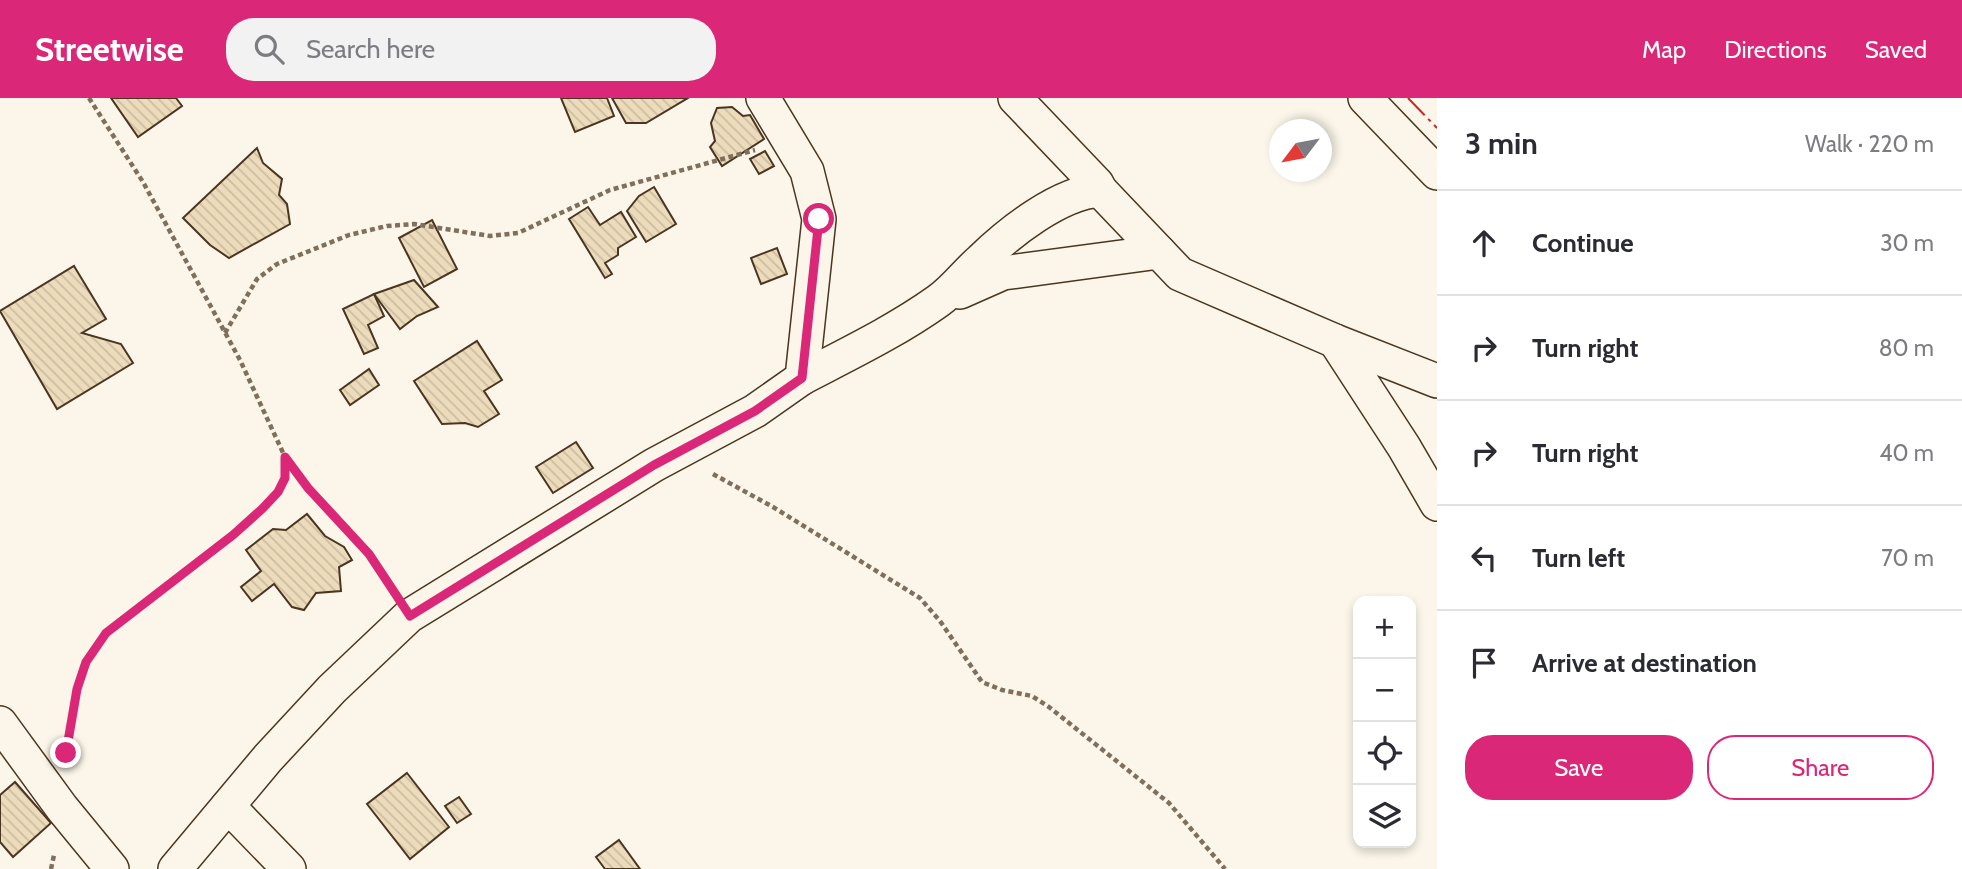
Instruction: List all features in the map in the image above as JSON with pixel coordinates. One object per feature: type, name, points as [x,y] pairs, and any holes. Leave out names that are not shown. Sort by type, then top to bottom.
[{"type":"street","points":[[763,98],[807,171],[819,219],[802,378]]},
{"type":"street","points":[[1015,98],[1180,274],[1437,382]]},
{"type":"street","points":[[1365,98],[1437,173]]},
{"type":"street","points":[[937,301],[982,258],[1049,208],[1083,191],[1100,190]]},
{"type":"street","points":[[175,869],[268,758],[332,689],[410,616],[654,465],[755,411],[802,378],[894,328],[937,301],[1003,273],[1159,252]]},
{"type":"street","points":[[1335,341],[1404,447],[1437,504]]},
{"type":"street","points":[[0,723],[62,808],[112,869]]},
{"type":"street","points":[[228,806],[289,869]]},
{"type":"path","points":[[89,98],[143,182],[225,333],[285,457],[308,488],[369,554],[410,616]]},
{"type":"path","points":[[225,333],[257,279],[277,264],[349,235],[387,226],[414,224],[489,236],[518,233],[610,190],[790,140]]},
{"type":"path","points":[[66,753],[77,689],[86,662],[106,633],[233,535],[262,509],[278,492],[285,478],[285,457]]},
{"type":"path","points":[[710,471],[920,598],[940,621],[982,682],[1002,690],[1032,696],[1049,707],[1169,803],[1225,869]]},
{"type":"path","points":[[51,869],[62,808]]},
{"type":"building","points":[[111,98],[176,98],[182,106],[138,137]]},
{"type":"building","points":[[561,98],[607,98],[614,116],[575,132]]},
{"type":"building","points":[[612,98],[688,98],[646,123],[626,123]]},
{"type":"building","points":[[732,107],[743,116],[750,115],[764,139],[722,166],[710,147],[715,141],[711,123],[717,108]]},
{"type":"building","points":[[257,148],[263,163],[282,179],[279,195],[287,204],[290,224],[229,258],[210,245],[183,218]]},
{"type":"building","points":[[765,151],[774,166],[759,174],[750,159]]},
{"type":"building","points":[[654,187],[676,224],[646,242],[627,211],[639,196]]},
{"type":"building","points":[[588,207],[600,225],[621,212],[636,237],[618,248],[618,255],[605,263],[612,274],[605,278],[569,219]]},
{"type":"building","points":[[432,220],[457,269],[424,287],[399,238]]},
{"type":"building","points":[[777,248],[787,274],[761,284],[751,258]]},
{"type":"building","points":[[74,266],[106,319],[82,333],[121,344],[133,363],[57,409],[0,311]]},
{"type":"building","points":[[414,280],[438,307],[417,316],[400,329],[374,294]]},
{"type":"building","points":[[374,294],[384,316],[368,325],[378,348],[364,354],[343,309]]},
{"type":"building","points":[[477,341],[502,380],[484,391],[499,414],[478,427],[465,423],[442,424],[414,381]]},
{"type":"building","points":[[369,369],[379,385],[350,405],[340,390]]},
{"type":"building","points":[[576,442],[593,468],[553,493],[536,467]]},
{"type":"building","points":[[307,514],[325,536],[344,547],[352,560],[339,567],[341,591],[316,593],[304,610],[292,607],[274,584],[252,601],[241,587],[261,571],[246,550],[273,529],[286,530]]},
{"type":"building","points":[[407,773],[449,827],[410,859],[367,804]]},
{"type":"building","points":[[15,782],[51,823],[13,857],[0,842],[0,795]]},
{"type":"building","points":[[459,797],[471,814],[457,823],[445,806]]},
{"type":"building","points":[[619,840],[640,869],[605,869],[596,857]]},
{"type":"power","points":[[1408,98],[1437,128]]},
{"type":"route","points":[[66,753],[77,689],[86,662],[106,633],[233,535],[262,509],[278,492],[285,478],[285,457],[308,488],[369,554],[410,616],[654,465],[755,411],[802,378],[819,219]]}]
